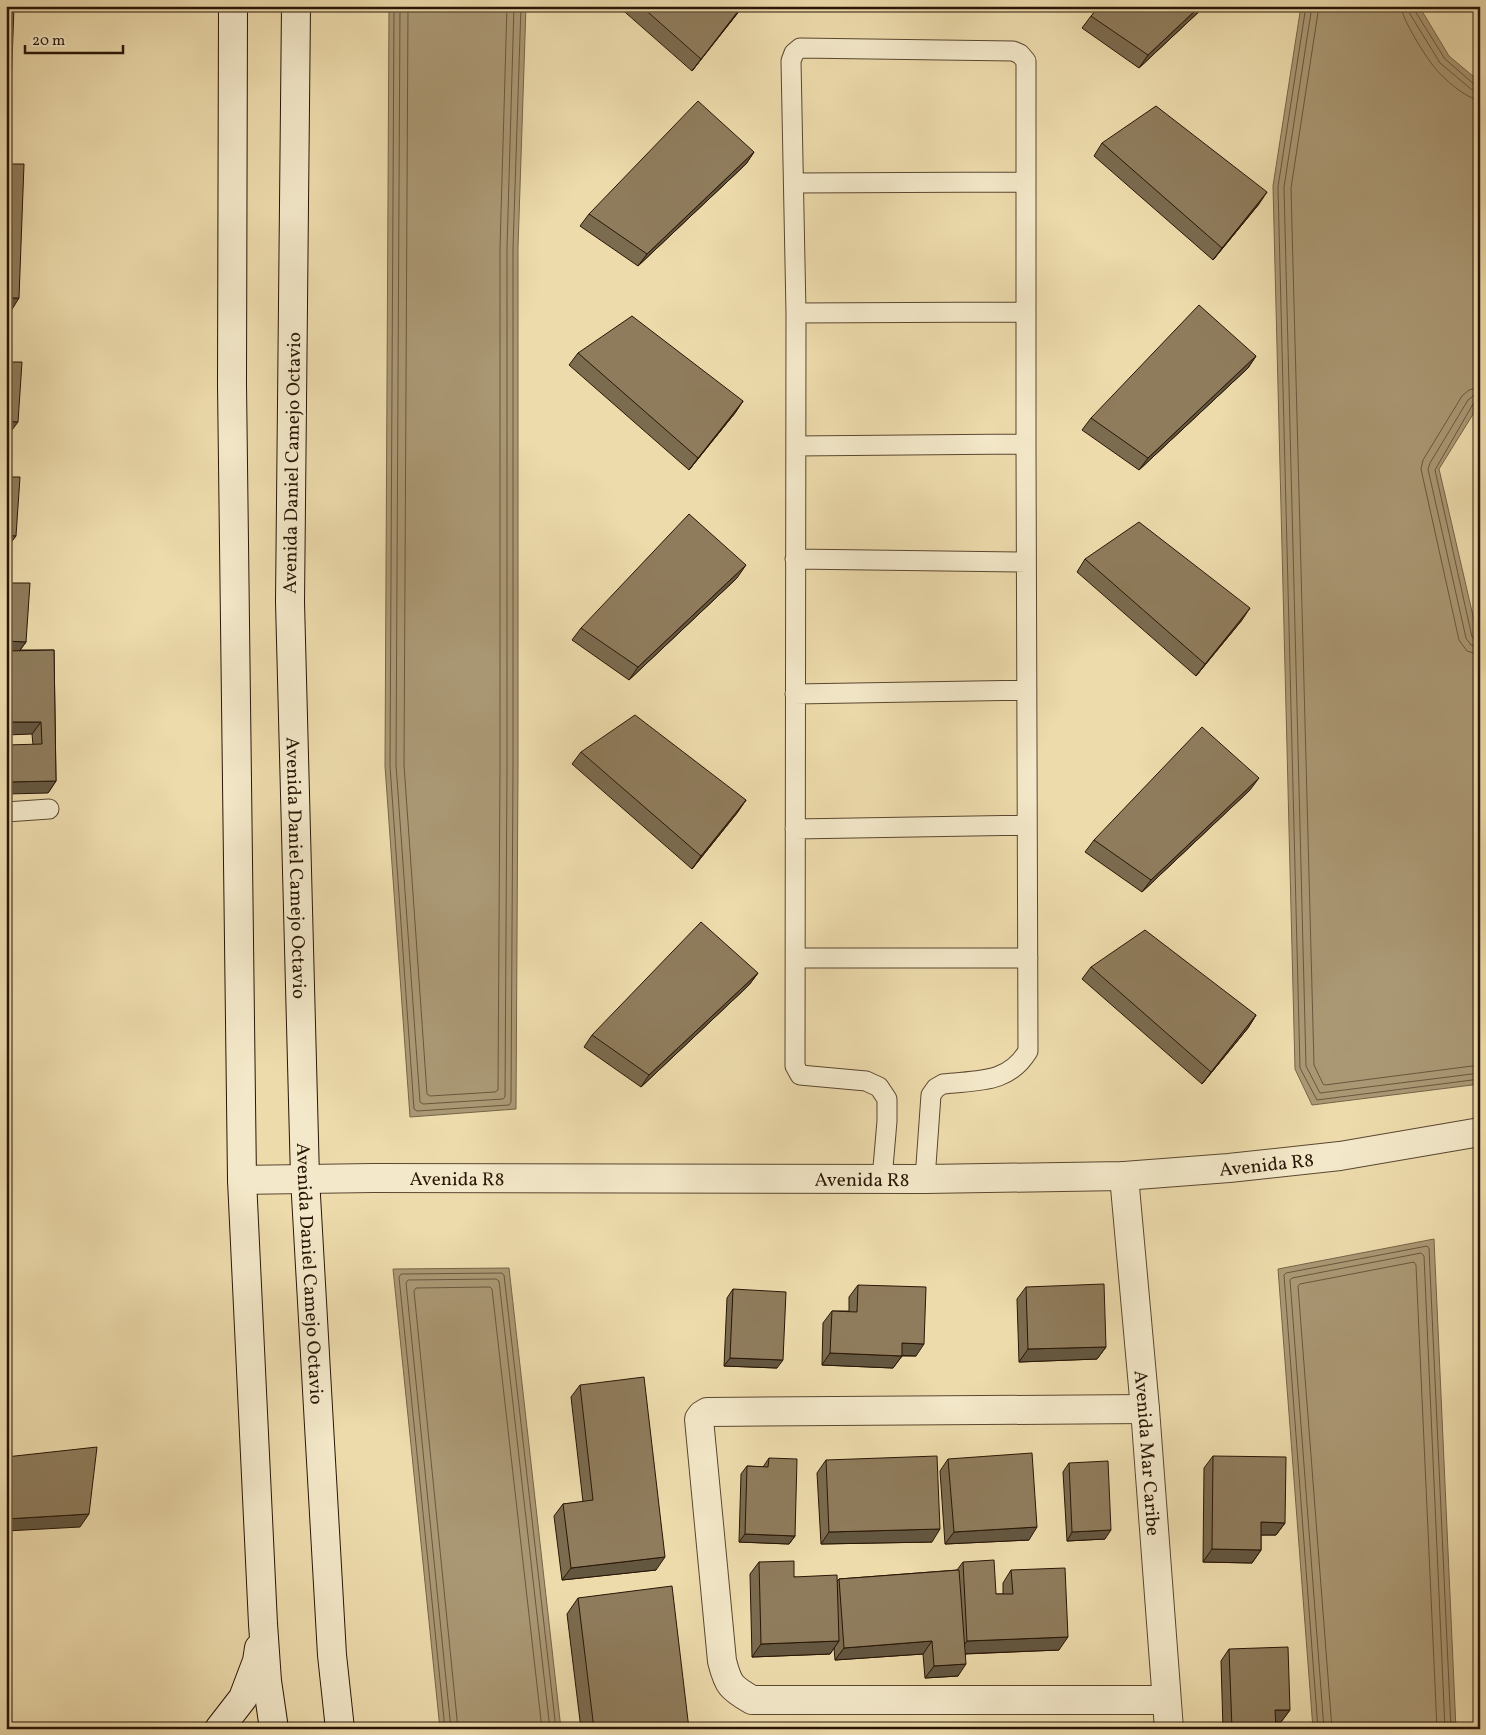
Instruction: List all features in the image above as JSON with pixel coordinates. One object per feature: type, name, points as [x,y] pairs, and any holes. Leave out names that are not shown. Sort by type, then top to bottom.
[{"type":"street","points":[[233,6],[232,384],[242,1180],[263,1624],[267,1681],[274,1729]]},
{"type":"street","name":"Avenida Daniel Camejo Octavio","points":[[296,6],[290,602],[305,1178],[332,1655],[340,1729]]},
{"type":"street","name":"Avenida R8","points":[[242,1180],[305,1178],[925,1179],[1124,1176],[1229,1168],[1340,1156],[1480,1132]]},
{"type":"street","name":"Avenida Mar Caribe","points":[[1124,1176],[1145,1409],[1169,1729]]},
{"type":"street","points":[[1145,1409],[708,1412],[702,1415],[700,1419],[722,1661],[726,1677],[734,1689],[752,1700],[1166,1700]]},
{"type":"street","points":[[219,1729],[243,1698],[257,1661],[263,1624]]},
{"type":"lane","points":[[882,1179],[887,1099],[879,1086],[866,1081],[800,1075],[795,1066],[796,313],[791,61],[794,53],[800,48],[1013,51],[1020,54],[1026,61],[1028,1051],[1015,1068],[1001,1076],[943,1084],[936,1088],[931,1095],[925,1179]]},
{"type":"lane","points":[[794,183],[1025,182]]},
{"type":"lane","points":[[796,313],[1026,312]]},
{"type":"lane","points":[[796,446],[1026,444]]},
{"type":"lane","points":[[795,560],[1026,562]]},
{"type":"lane","points":[[795,694],[1027,690]]},
{"type":"lane","points":[[6,812],[49,809]]},
{"type":"lane","points":[[795,829],[1027,825]]},
{"type":"lane","points":[[795,958],[1028,958]]},
{"type":"water","points":[[389,6],[526,6],[518,248],[516,1109],[410,1117],[385,766]]},
{"type":"water","points":[[1301,6],[1419,6],[1449,56],[1480,82],[1480,403],[1439,469],[1480,646],[1480,1084],[1312,1105],[1295,1069],[1273,186]]},
{"type":"water","points":[[1434,1239],[1456,1729],[1313,1729],[1278,1269]]},
{"type":"water","points":[[509,1268],[561,1729],[440,1729],[393,1269]]},
{"type":"building","points":[[6,6],[14,6],[10,118],[6,118]]},
{"type":"building","points":[[641,6],[742,6],[701,59]]},
{"type":"building","points":[[1100,6],[1200,6],[1148,55],[1091,16]]},
{"type":"building","points":[[698,101],[754,152],[647,254],[589,214]]},
{"type":"building","points":[[1156,106],[1267,192],[1222,248],[1102,143]]},
{"type":"building","points":[[6,164],[24,164],[19,298],[6,298]]},
{"type":"building","points":[[1199,305],[1256,356],[1148,458],[1091,418]]},
{"type":"building","points":[[632,316],[743,401],[698,458],[578,353]]},
{"type":"building","points":[[6,362],[22,362],[18,422],[6,421]]},
{"type":"building","points":[[6,477],[20,477],[16,536],[6,535]]},
{"type":"building","points":[[689,514],[746,565],[638,667],[581,628]]},
{"type":"building","points":[[1139,522],[1250,608],[1205,664],[1085,559]]},
{"type":"building","points":[[6,583],[30,583],[26,642],[6,641]]},
{"type":"building","points":[[54,650],[56,781],[6,782],[6,745],[42,744],[41,722],[6,722],[6,651]]},
{"type":"building","points":[[635,715],[746,800],[701,856],[581,752]]},
{"type":"building","points":[[1202,727],[1259,778],[1151,880],[1094,840]]},
{"type":"building","points":[[701,922],[758,973],[649,1075],[592,1035]]},
{"type":"building","points":[[1145,930],[1256,1015],[1211,1072],[1091,967]]},
{"type":"building","points":[[1104,1284],[1106,1347],[1028,1349],[1026,1287]]},
{"type":"building","points":[[858,1285],[926,1287],[924,1344],[902,1343],[902,1356],[830,1353],[832,1311],[857,1312]]},
{"type":"building","points":[[733,1289],[786,1292],[783,1360],[730,1358]]},
{"type":"building","points":[[644,1377],[665,1557],[571,1568],[563,1504],[593,1500],[580,1385]]},
{"type":"building","points":[[97,1447],[89,1514],[6,1519],[6,1457]]},
{"type":"building","points":[[1032,1453],[1037,1527],[954,1532],[948,1459]]},
{"type":"building","points":[[937,1456],[940,1529],[829,1532],[826,1460]]},
{"type":"building","points":[[1213,1456],[1286,1457],[1285,1523],[1261,1522],[1261,1550],[1212,1549]]},
{"type":"building","points":[[769,1458],[797,1459],[795,1536],[745,1534],[747,1466],[768,1467]]},
{"type":"building","points":[[1108,1461],[1111,1530],[1072,1532],[1069,1463]]},
{"type":"building","points":[[994,1560],[996,1594],[1013,1594],[1011,1570],[1065,1568],[1068,1637],[967,1641],[963,1562]]},
{"type":"building","points":[[794,1561],[794,1577],[837,1575],[839,1641],[761,1644],[759,1562]]},
{"type":"building","points":[[959,1570],[966,1664],[934,1666],[932,1641],[844,1648],[839,1579]]},
{"type":"building","points":[[672,1586],[689,1729],[594,1729],[578,1598]]},
{"type":"building","points":[[1288,1647],[1290,1710],[1275,1710],[1276,1729],[1232,1729],[1229,1649]]}]
